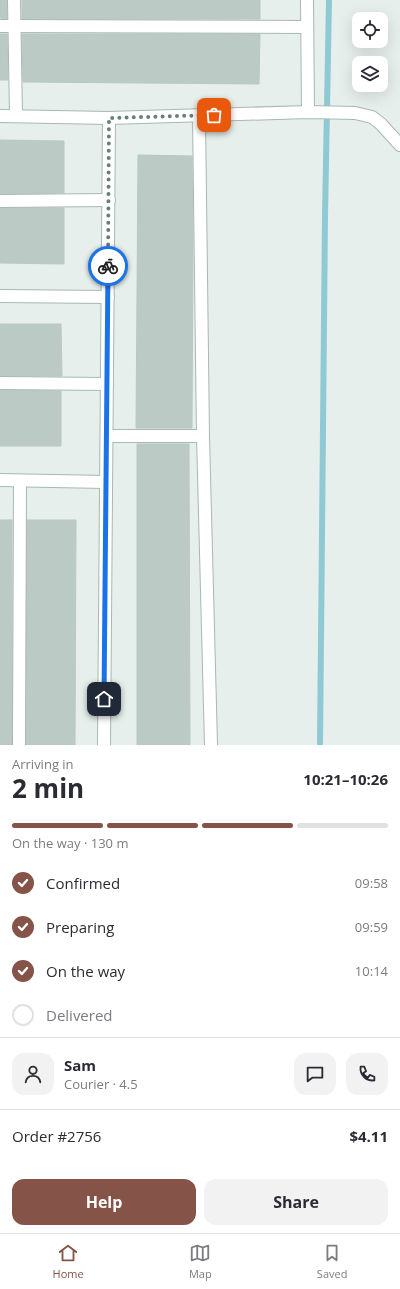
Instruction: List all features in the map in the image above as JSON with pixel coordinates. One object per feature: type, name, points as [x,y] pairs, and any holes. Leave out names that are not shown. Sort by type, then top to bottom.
[{"type":"street","points":[[14,0],[16,116]]},
{"type":"street","points":[[307,0],[308,112]]},
{"type":"street","points":[[0,26],[307,27]]},
{"type":"street","points":[[0,116],[109,118],[308,112],[355,113],[372,117],[381,124],[400,145]]},
{"type":"street","points":[[199,116],[203,436],[211,745]]},
{"type":"street","points":[[104,745],[109,118]]},
{"type":"street","points":[[0,201],[108,200]]},
{"type":"street","points":[[0,296],[108,297]]},
{"type":"street","points":[[0,383],[107,384]]},
{"type":"street","points":[[106,436],[203,436]]},
{"type":"street","points":[[0,480],[106,482]]},
{"type":"street","points":[[19,745],[20,481]]},
{"type":"building","points":[[0,0],[7,0],[7,19],[0,18]]},
{"type":"building","points":[[22,0],[260,0],[260,19],[22,19]]},
{"type":"building","points":[[0,34],[7,34],[8,80],[0,80]]},
{"type":"building","points":[[22,34],[260,34],[259,84],[23,82]]},
{"type":"building","points":[[0,140],[64,141],[64,193],[0,194]]},
{"type":"building","points":[[138,155],[192,156],[192,428],[136,428]]},
{"type":"building","points":[[0,208],[64,208],[64,264],[0,263]]},
{"type":"building","points":[[0,324],[61,324],[62,376],[0,376]]},
{"type":"building","points":[[0,390],[61,391],[61,446],[0,446]]},
{"type":"building","points":[[137,444],[189,444],[190,745],[137,745]]},
{"type":"building","points":[[0,520],[12,520],[12,745],[0,745]]},
{"type":"building","points":[[27,520],[76,520],[75,745],[26,745]]},
{"type":"waterway","points":[[320,745],[325,216],[329,0]]},
{"type":"way so far","points":[[108,266],[109,118],[214,115]]},
{"type":"route","points":[[104,699],[108,266]]}]
